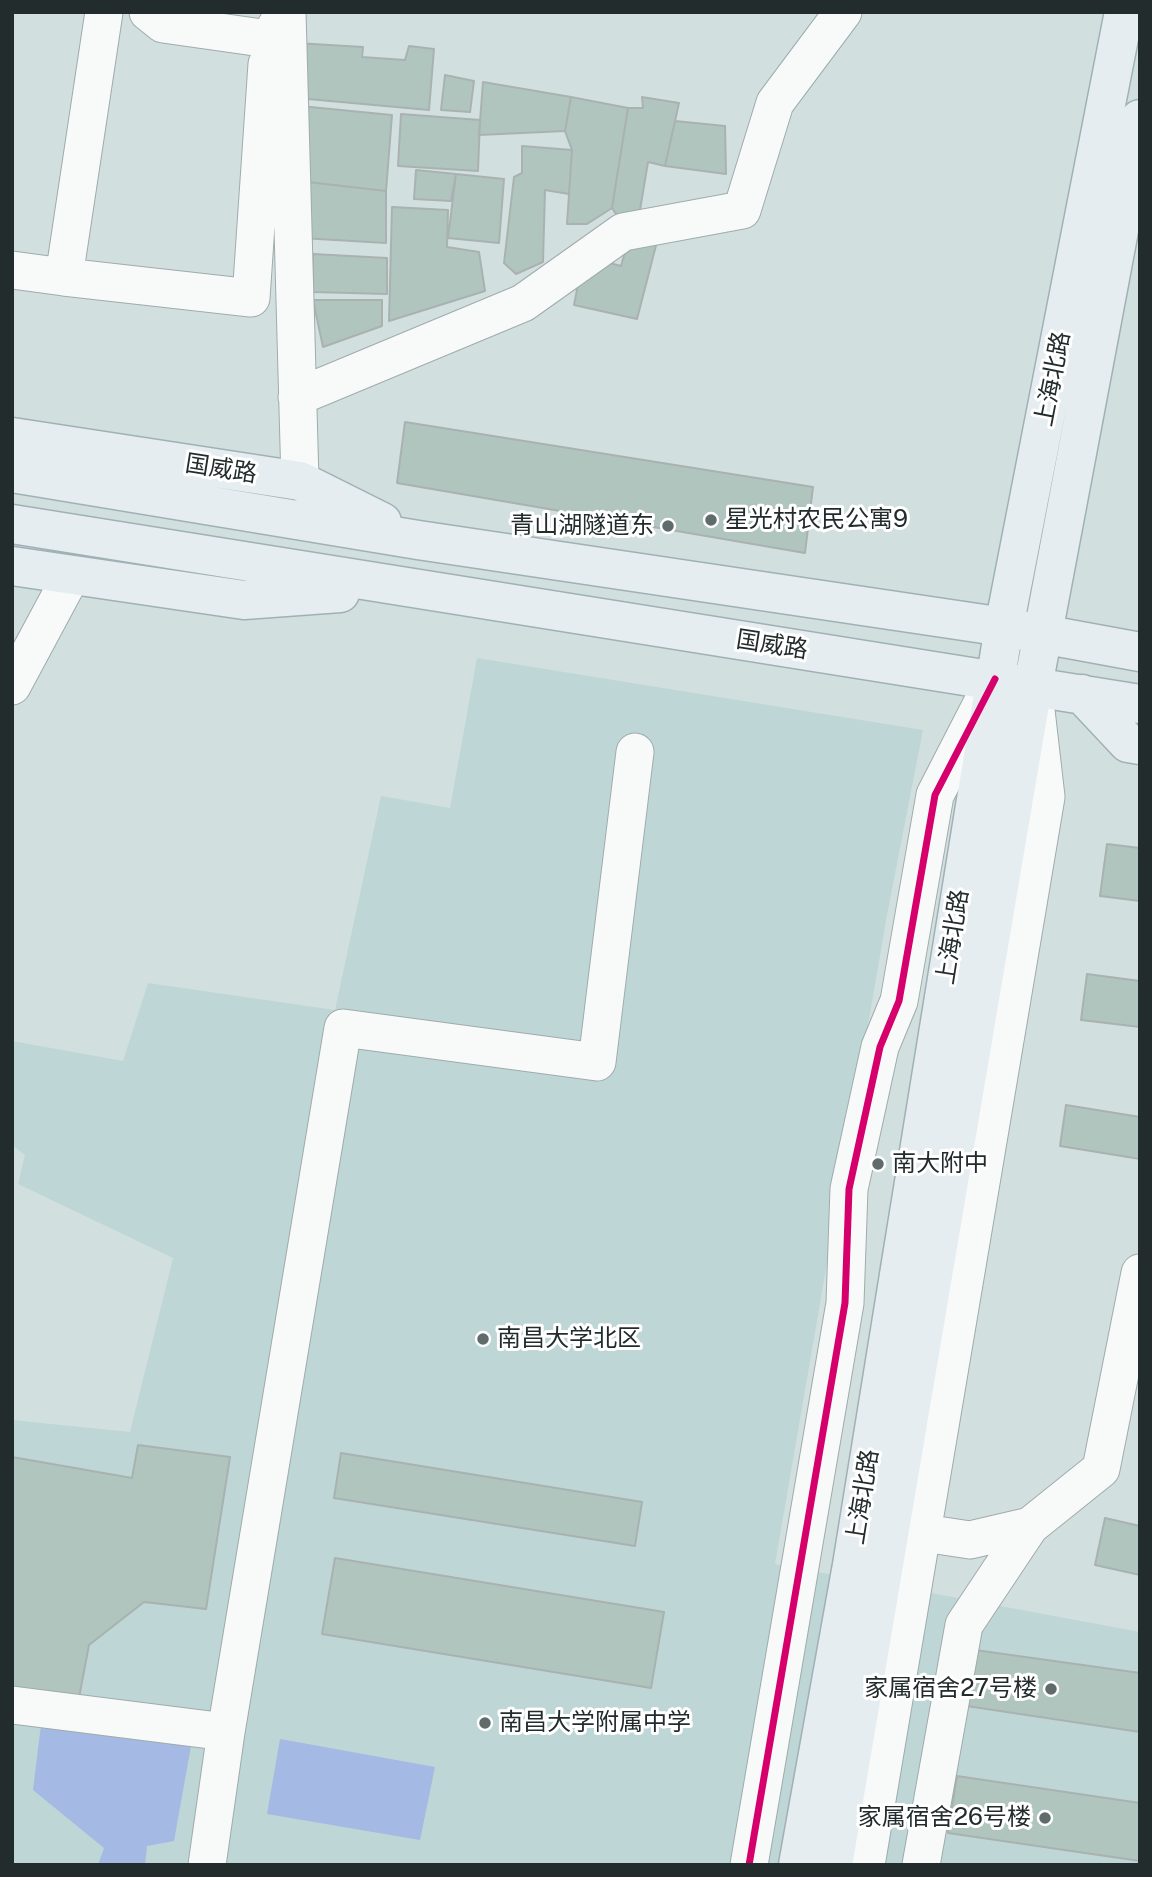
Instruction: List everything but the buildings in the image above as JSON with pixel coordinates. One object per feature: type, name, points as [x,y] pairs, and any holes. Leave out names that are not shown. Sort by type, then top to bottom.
[{"type":"main road","name":"上海北路","points":[[798,1865],[852,1565],[1004,627],[1124,12]]},
{"type":"main road","name":"上海北路","points":[[833,1865],[906,1530],[1033,686],[1140,119]]},
{"type":"main road","name":"国威路","points":[[12,437],[300,481],[418,540]]},
{"type":"main road","name":"国威路","points":[[12,473],[418,540],[1043,633],[1140,652]]},
{"type":"main road","name":"国威路","points":[[12,524],[1140,704]]},
{"type":"main road","name":"国威路","points":[[12,566],[244,600],[403,588]]},
{"type":"main road","points":[[1092,643],[1140,639]]},
{"type":"main road","points":[[1082,694],[1128,743],[1140,745]]},
{"type":"street","points":[[64,277],[104,12]]},
{"type":"street","points":[[148,12],[163,24],[280,21]]},
{"type":"street","points":[[297,397],[523,303],[623,232],[742,210],[775,103],[843,12]]},
{"type":"street","points":[[12,270],[251,298],[280,21]]},
{"type":"street","points":[[280,21],[300,481]]},
{"type":"street","points":[[12,686],[71,576]]},
{"type":"street","points":[[749,1865],[845,1303],[849,1189],[880,1047],[899,1001],[934,795],[995,679]]},
{"type":"street","points":[[207,1865],[226,1732],[343,1028],[597,1062],[635,752]]},
{"type":"street","points":[[921,1865],[964,1625],[1030,1526],[1101,1469],[1132,1357],[1140,1273]]},
{"type":"street","points":[[866,1865],[906,1530],[970,1541],[1030,1526]]},
{"type":"street","points":[[12,1705],[226,1732]]},
{"type":"shaded area","name":"南昌大学北区","points":[[477,658],[923,730],[887,915],[775,1564],[1140,1632],[1140,1865],[12,1865],[12,1420],[130,1432],[173,1258],[18,1184],[25,1155],[12,1145],[12,1041],[123,1061],[148,983],[335,1010],[381,796],[450,808]]},
{"type":"water","points":[[41,1725],[191,1746],[174,1841],[147,1846],[145,1865],[98,1865],[104,1848],[33,1790]]},
{"type":"water","points":[[280,1739],[435,1767],[420,1840],[267,1814]]},
{"type":"cycle path","points":[[749,1865],[845,1303],[849,1189],[880,1047],[899,1001],[935,795],[995,679]]},
{"type":"place","name":"星光村农民公寓9","points":[[711,520]]},
{"type":"place","name":"青山湖隧道东","points":[[668,526]]},
{"type":"place","name":"南大附中","points":[[878,1164]]},
{"type":"place","name":"南昌大学北区","points":[[483,1339]]},
{"type":"place","name":"家属宿舍27号楼","points":[[1051,1689]]},
{"type":"place","name":"南昌大学附属中学","points":[[485,1723]]},
{"type":"place","name":"家属宿舍26号楼","points":[[1045,1818]]}]
